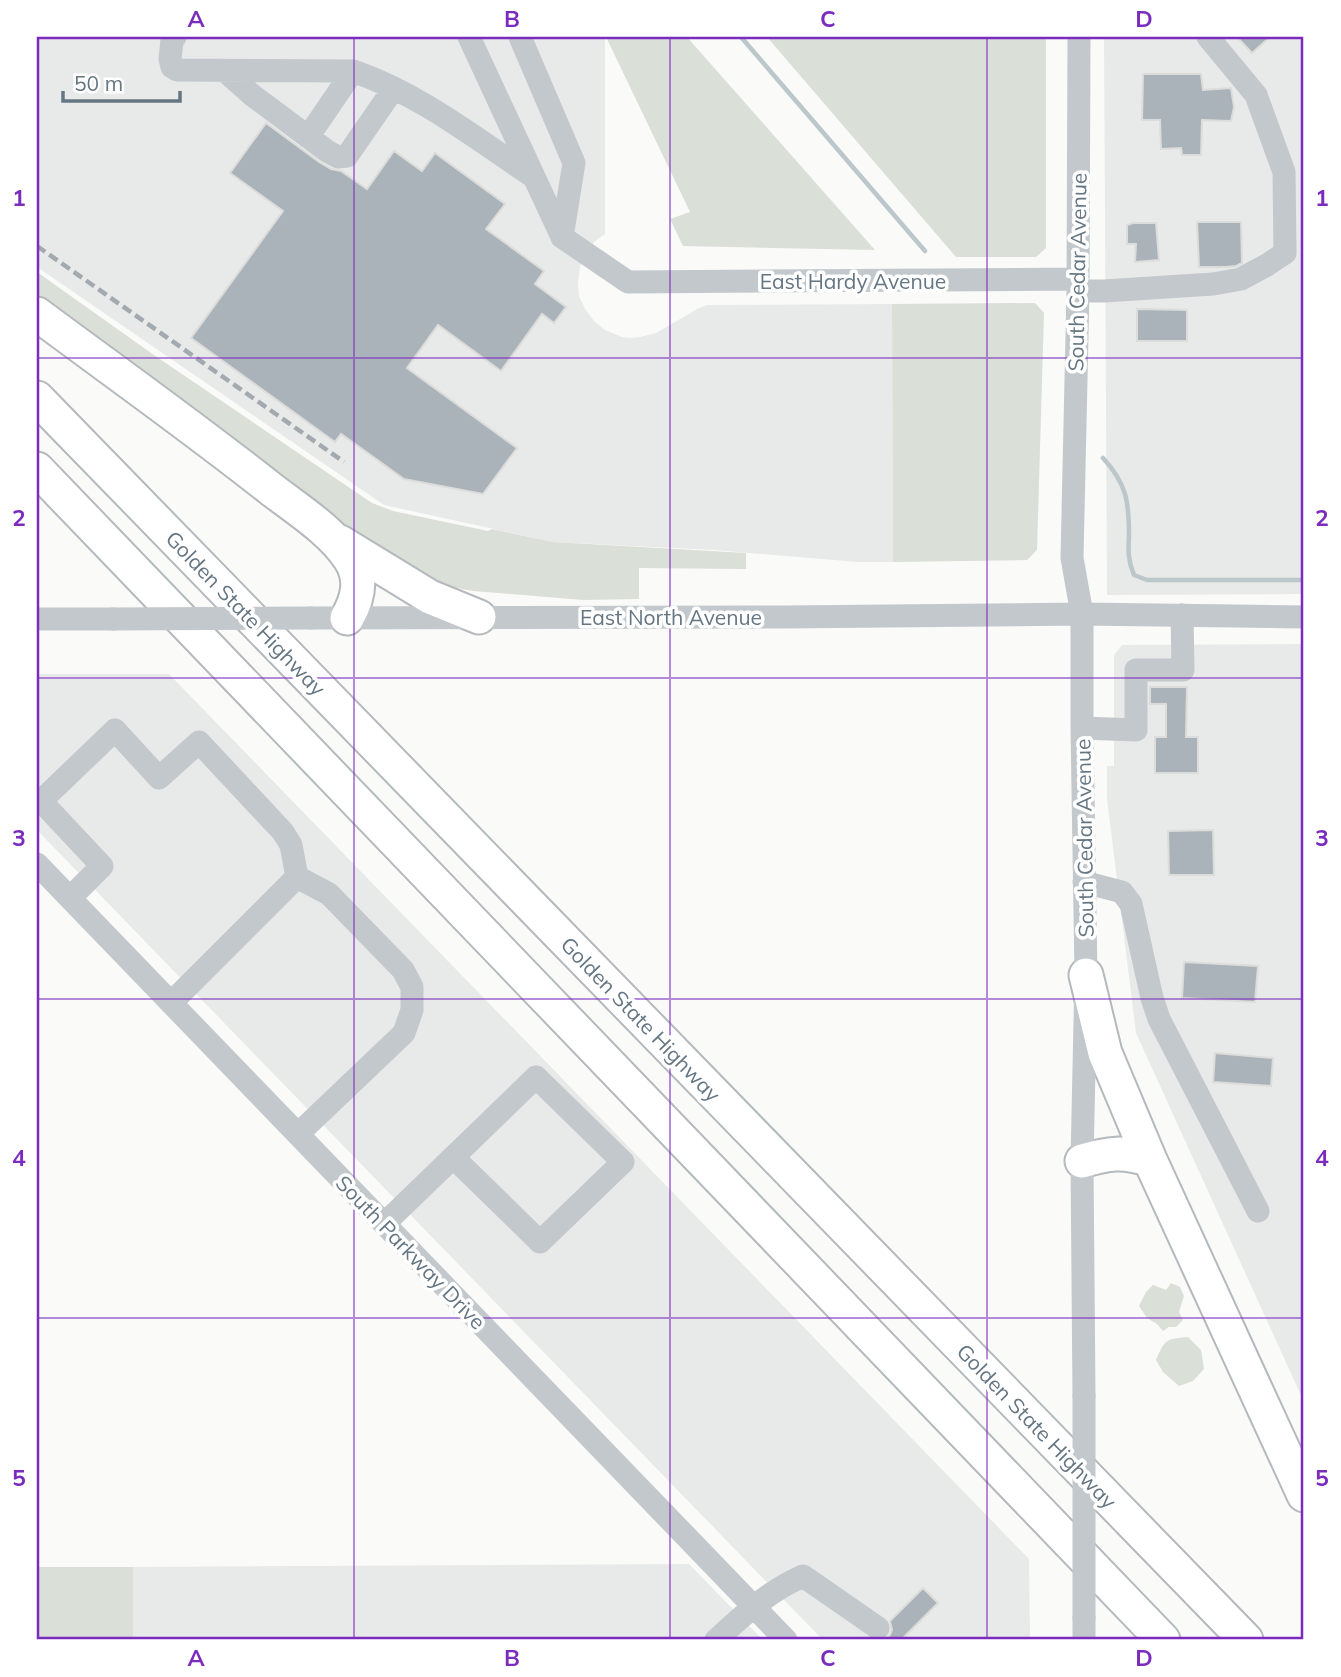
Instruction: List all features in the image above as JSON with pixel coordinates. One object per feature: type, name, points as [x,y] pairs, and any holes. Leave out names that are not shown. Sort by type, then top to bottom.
[{"type":"highway","points":[[37,314],[247,470],[336,540],[430,597],[479,617]]},
{"type":"highway","name":"Golden State Highway","points":[[37,398],[1246,1640]]},
{"type":"highway","points":[[37,469],[1163,1640]]},
{"type":"highway","points":[[336,540],[352,561],[359,582],[356,604],[347,618]]},
{"type":"highway","points":[[1086,975],[1105,1053],[1150,1160],[1304,1495]]},
{"type":"highway","points":[[1082,1161],[1118,1153],[1150,1160]]},
{"type":"street","points":[[175,37],[172,40],[170,59],[172,67],[177,70],[354,71],[379,80],[434,110],[534,177]]},
{"type":"street","points":[[469,37],[562,237]]},
{"type":"street","points":[[520,37],[574,163],[562,237]]},
{"type":"street","name":"South Cedar Avenue","points":[[1079,37],[1078,285],[1072,558],[1082,614],[1086,975],[1082,1161],[1084,1629]]},
{"type":"street","name":"East Hardy Avenue","points":[[562,237],[628,282],[1078,285],[1104,291],[1213,284],[1241,279],[1285,253],[1284,172],[1256,95],[1208,37]]},
{"type":"street","points":[[225,71],[252,95],[338,157],[347,156],[394,88]]},
{"type":"street","points":[[308,137],[354,71]]},
{"type":"street","name":"East North Avenue","points":[[37,619],[1082,614],[1304,617]]},
{"type":"street","points":[[1082,728],[1136,730],[1136,670],[1183,670],[1182,615]]},
{"type":"street","points":[[70,898],[103,866],[41,801],[115,730],[159,778],[199,742],[283,832],[291,845],[297,877]]},
{"type":"street","name":"South Parkway Drive","points":[[37,864],[754,1605],[784,1640]]},
{"type":"street","points":[[171,1003],[297,877]]},
{"type":"street","points":[[297,877],[329,894],[403,970],[412,987],[412,1010],[404,1032],[298,1135]]},
{"type":"street","points":[[1084,882],[1122,892],[1131,904],[1159,1019],[1258,1211]]},
{"type":"street","points":[[384,1224],[453,1157],[536,1077],[623,1162],[540,1242],[453,1157]]},
{"type":"street","points":[[716,1640],[754,1605],[803,1576],[878,1628]]},
{"type":"shaded area","points":[[37,37],[605,37],[605,234],[594,242],[580,267],[579,296],[585,309],[605,330],[631,338],[656,333],[707,305],[892,304],[893,562],[553,542],[384,505],[37,267]]},
{"type":"shaded area","points":[[606,37],[687,37],[875,250],[683,246],[670,219],[690,212]]},
{"type":"shaded area","points":[[767,37],[1046,37],[1046,248],[1036,257],[956,257]]},
{"type":"shaded area","points":[[1104,37],[1304,37],[1304,594],[1107,595]]},
{"type":"shaded area","points":[[37,272],[372,503],[393,511],[553,542],[746,553],[746,569],[639,568],[639,599],[583,600],[473,591],[440,585],[371,546],[37,301]]},
{"type":"shaded area","points":[[1035,303],[1044,313],[1037,550],[1027,560],[893,562],[892,304]]},
{"type":"shaded area","points":[[1304,644],[1304,1402],[1136,1033],[1107,799],[1107,766],[1114,766],[1114,655],[1122,645]]},
{"type":"shaded area","points":[[37,674],[169,674],[1029,1559],[1030,1640],[823,1640],[37,830]]},
{"type":"shaded area","points":[[1171,1283],[1180,1287],[1184,1296],[1179,1312],[1183,1320],[1176,1327],[1163,1331],[1147,1318],[1139,1306],[1153,1285],[1166,1290]]},
{"type":"shaded area","points":[[1188,1337],[1201,1350],[1204,1369],[1193,1381],[1179,1386],[1163,1372],[1156,1360],[1167,1341]]},
{"type":"shaded area","points":[[689,1564],[763,1640],[133,1640],[133,1567]]},
{"type":"shaded area","points":[[37,1567],[133,1567],[133,1640],[37,1640]]},
{"type":"building","points":[[1237,37],[1270,37],[1252,53]]},
{"type":"building","points":[[1143,74],[1201,74],[1203,90],[1231,88],[1234,107],[1231,121],[1202,120],[1201,155],[1182,155],[1181,148],[1161,149],[1160,120],[1142,120]]},
{"type":"building","points":[[266,123],[319,162],[341,171],[367,189],[394,151],[422,171],[435,153],[505,204],[486,229],[544,271],[535,284],[566,307],[554,323],[542,314],[501,371],[438,325],[407,368],[517,448],[483,494],[404,479],[341,434],[335,442],[191,338],[283,211],[230,173]]},
{"type":"building","points":[[1197,222],[1241,222],[1242,263],[1226,267],[1199,267]]},
{"type":"building","points":[[1156,223],[1159,260],[1135,262],[1136,244],[1127,244],[1127,225]]},
{"type":"building","points":[[1137,309],[1187,310],[1187,341],[1137,341]]},
{"type":"building","points":[[1150,687],[1187,687],[1186,737],[1198,737],[1198,773],[1155,773],[1155,737],[1166,737],[1166,704],[1150,704]]},
{"type":"building","points":[[1213,830],[1214,875],[1169,875],[1168,831]]},
{"type":"building","points":[[1184,962],[1258,966],[1255,1002],[1182,998]]},
{"type":"building","points":[[1215,1053],[1273,1058],[1271,1086],[1213,1082]]},
{"type":"building","points":[[923,1588],[938,1603],[901,1640],[885,1640],[892,1630],[890,1621]]},
{"type":"waterway","points":[[741,37],[925,251]]},
{"type":"waterway","points":[[1103,458],[1117,476],[1125,494],[1129,555],[1134,575],[1147,580],[1304,580]]},
{"type":"railway","points":[[37,246],[344,462]]}]
